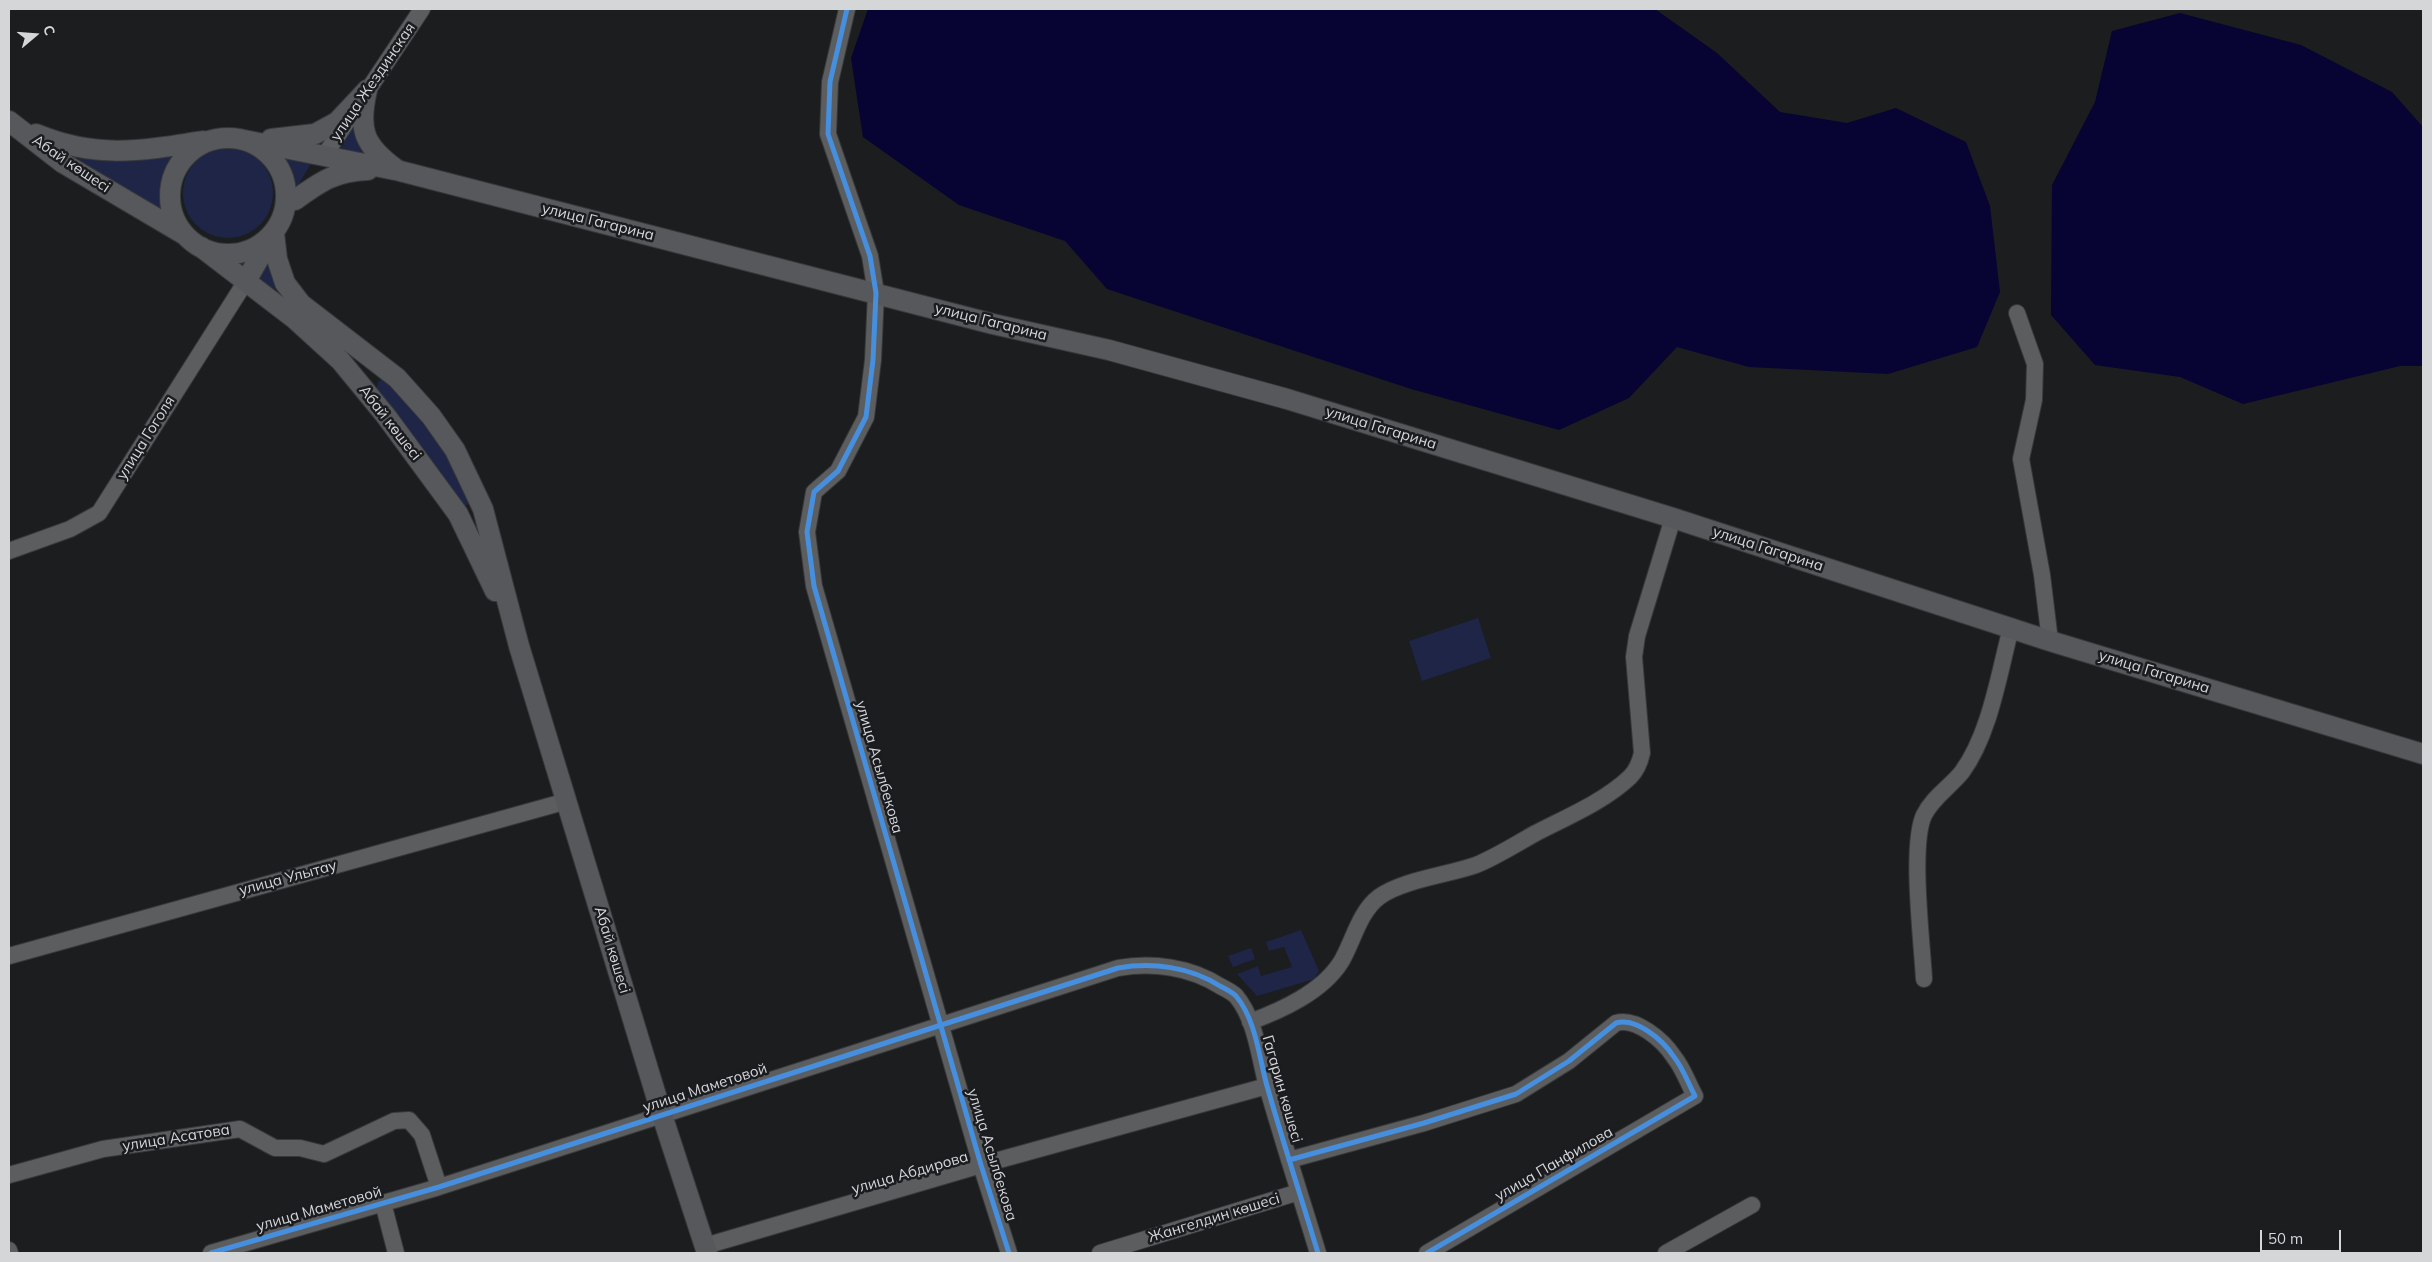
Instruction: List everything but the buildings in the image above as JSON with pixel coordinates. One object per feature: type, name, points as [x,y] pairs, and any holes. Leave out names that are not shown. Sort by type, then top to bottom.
[{"type":"main road","points":[[11,122],[49,139],[78,148],[111,152],[147,150],[227,138],[244,140],[315,134],[337,122],[367,90]]},
{"type":"main road","points":[[367,90],[362,112],[364,132],[378,156],[400,171]]},
{"type":"main road","name":"Абай көшесі","points":[[11,122],[63,163],[194,242],[295,319],[340,360],[428,472],[462,522],[519,646]]},
{"type":"main road","points":[[214,140],[198,146],[185,157],[175,172],[171,188],[174,214],[194,242],[216,253],[240,252],[262,244],[277,228],[286,207],[286,190],[282,173],[273,158],[260,147],[244,140]]},
{"type":"main road","name":"улица Гагарина","points":[[244,140],[400,171],[993,324],[1109,350],[1287,399],[1673,518],[2050,641],[2423,754]]},
{"type":"main road","points":[[246,280],[324,156]]},
{"type":"main road","points":[[295,200],[325,179],[339,174],[364,170],[400,171]]},
{"type":"main road","name":"Абай көшесі","points":[[277,228],[277,260],[285,283],[301,304],[397,378],[430,416],[455,450],[482,509],[519,646],[662,1115],[706,1250]]},
{"type":"street","name":"улица Жездинская","points":[[324,156],[422,9]]},
{"type":"street","name":"улица Асылбекова","points":[[847,9],[830,82],[828,134],[870,256],[876,293],[873,360],[866,417],[838,470],[814,492],[807,532],[814,586],[981,1166],[1009,1253]]},
{"type":"street","name":"улица Гоголя","points":[[9,551],[70,529],[99,513],[246,280]]},
{"type":"street","points":[[2017,313],[2035,364],[2034,400],[2021,459],[2042,575],[2050,641]]},
{"type":"street","points":[[1250,1022],[1268,1016],[1310,992],[1329,977],[1341,962],[1365,914],[1378,897],[1406,885],[1476,864],[1584,808],[1632,775],[1638,766],[1642,754],[1634,670],[1637,636],[1673,518]]},
{"type":"street","points":[[1924,979],[1918,854],[1924,816],[1933,802],[1962,772],[1976,748],[1987,720],[2011,628]]},
{"type":"street","name":"улица Улытау","points":[[9,956],[567,801]]},
{"type":"street","name":"улица Маметовой","points":[[211,1253],[439,1187],[1109,970],[1135,965],[1187,970],[1207,978]]},
{"type":"street","name":"Гагарин көшесі","points":[[1207,978],[1235,994],[1250,1022],[1267,1086],[1318,1253]]},
{"type":"street","name":"улица Панфилова","points":[[1289,1160],[1424,1124],[1516,1094],[1569,1061],[1616,1023],[1625,1020],[1661,1042],[1675,1057],[1695,1096],[1427,1253]]},
{"type":"street","name":"улица Абдирова","points":[[706,1250],[981,1166],[1267,1086]]},
{"type":"street","name":"улица Асатова","points":[[9,1175],[103,1150],[240,1129],[275,1148],[300,1148],[324,1154],[394,1121],[409,1120],[422,1135],[439,1187]]},
{"type":"street","name":"Жангелдин көшесі","points":[[1100,1253],[1299,1192]]},
{"type":"street","points":[[382,1203],[396,1253]]},
{"type":"street","points":[[1666,1253],[1752,1205]]},
{"type":"shaded area","points":[[868,9],[1655,9],[1717,53],[1780,112],[1847,123],[1896,108],[1966,142],[1990,206],[2000,292],[1977,347],[1888,374],[1749,367],[1677,347],[1629,398],[1559,430],[1411,389],[1107,289],[1065,241],[959,205],[863,137],[851,58]]},
{"type":"shaded area","points":[[2180,13],[2301,45],[2392,92],[2423,127],[2423,366],[2400,366],[2243,404],[2180,377],[2095,365],[2051,315],[2052,185],[2095,102],[2112,31]]},
{"type":"shaded area","points":[[354,124],[366,156],[339,147]]},
{"type":"shaded area","points":[[228,148],[245,152],[260,161],[269,176],[273,193],[269,210],[260,225],[245,234],[228,238],[211,234],[196,225],[187,210],[183,193],[187,176],[196,161],[211,152]]},
{"type":"shaded area","points":[[276,151],[313,160],[293,194],[283,162]]},
{"type":"shaded area","points":[[175,155],[165,178],[163,200],[166,217],[77,158],[111,162]]},
{"type":"shaded area","points":[[254,250],[243,271],[223,257]]},
{"type":"shaded area","points":[[267,259],[277,295],[255,279]]},
{"type":"shaded area","points":[[382,379],[387,380],[433,433],[456,466],[470,502],[467,505],[463,505],[379,393],[377,388],[378,382]]},
{"type":"shaded area","points":[[1478,618],[1491,658],[1422,681],[1409,641]]},
{"type":"shaded area","points":[[1301,930],[1319,971],[1314,979],[1257,996],[1237,974],[1258,966],[1261,976],[1292,967],[1284,947],[1269,951],[1266,942]]},
{"type":"shaded area","points":[[1251,948],[1255,959],[1233,967],[1228,956]]},
{"type":"cycle path","points":[[847,9],[830,82],[828,134],[870,256],[876,293],[873,360],[866,417],[838,471],[814,492],[807,532],[814,586],[981,1165],[1009,1253]]},
{"type":"cycle path","points":[[211,1253],[439,1187],[1118,968],[1131,966],[1158,966],[1196,974],[1231,992],[1243,1006],[1256,1039],[1267,1086],[1318,1253]]},
{"type":"cycle path","points":[[1289,1160],[1424,1123],[1516,1094],[1569,1061],[1616,1023],[1632,1023],[1648,1031],[1669,1050],[1680,1066],[1695,1096],[1427,1253]]}]
